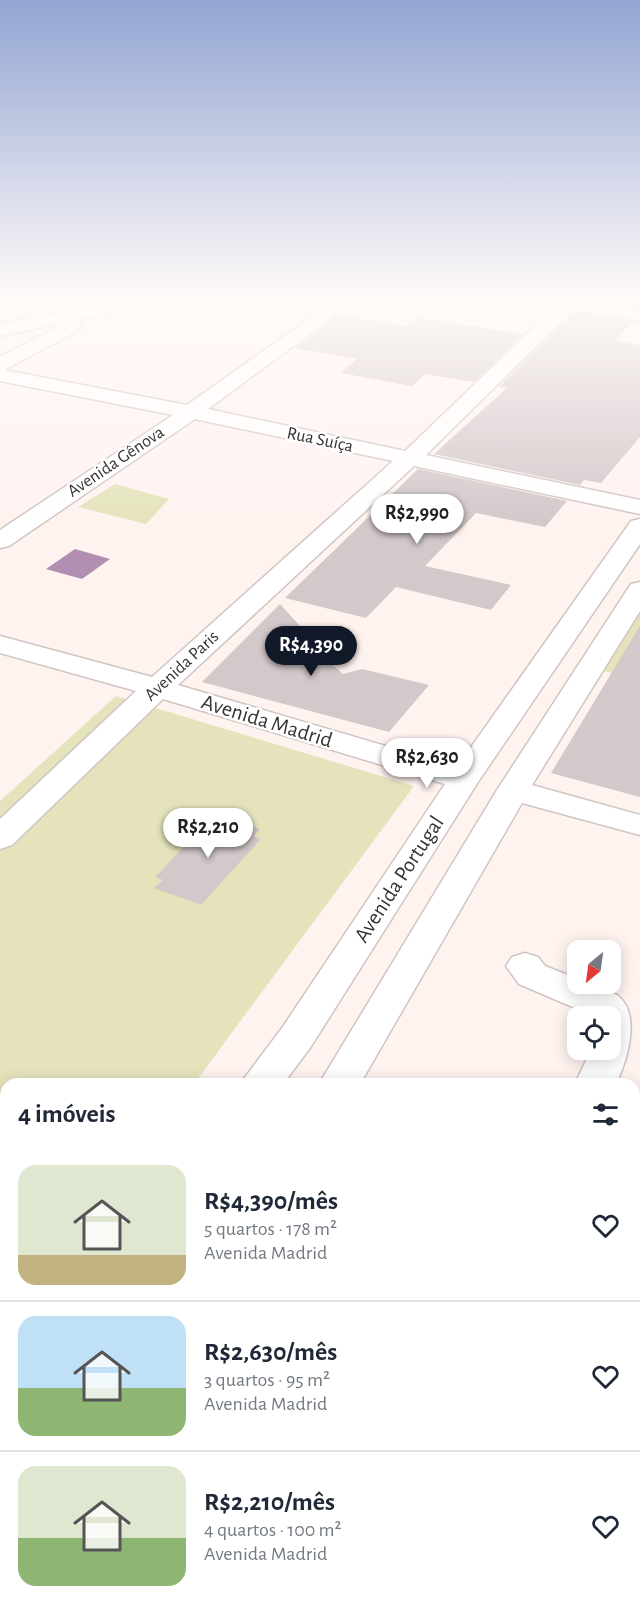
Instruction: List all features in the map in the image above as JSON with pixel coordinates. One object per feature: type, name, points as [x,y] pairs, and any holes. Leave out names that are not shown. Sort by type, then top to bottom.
[{"type":"street","name":"Avenida Gênova","points":[[0,541],[245,373]]},
{"type":"street","name":"Avenida Paris","points":[[0,838],[157,688],[409,459],[497,373]]},
{"type":"street","name":"Rua Suíça","points":[[0,375],[191,412],[640,507]]},
{"type":"street","name":"Avenida Portugal","points":[[266,1078],[296,1038],[464,779],[640,526]]},
{"type":"street","points":[[343,1078],[513,790],[640,590]]},
{"type":"street","name":"Avenida Madrid","points":[[0,644],[464,779]]},
{"type":"street","points":[[513,790],[640,825]]},
{"type":"street","points":[[525,966],[532,975],[617,1010],[622,1015],[625,1021],[599,1078]]},
{"type":"green space","points":[[115,484],[169,499],[146,524],[78,507]]},
{"type":"green space","points":[[640,609],[640,680],[591,668]]},
{"type":"green space","points":[[116,696],[414,786],[198,1078],[0,1078],[0,801]]},
{"type":"shaded area","points":[[75,549],[110,559],[82,579],[46,569]]},
{"type":"building","points":[[342,373],[483,373],[474,382],[425,374],[412,386]]},
{"type":"building","points":[[513,373],[640,373],[640,437],[601,483],[584,480],[580,485],[434,454],[507,388],[499,387]]},
{"type":"building","points":[[418,469],[567,501],[545,527],[476,513],[425,566],[511,585],[491,610],[396,587],[366,618],[285,598]]},
{"type":"building","points":[[280,604],[329,658],[327,660],[343,674],[362,669],[429,685],[389,732],[202,682]]},
{"type":"building","points":[[640,626],[640,797],[551,773]]},
{"type":"building","points":[[217,813],[260,829],[253,836],[261,839],[201,905],[154,888],[163,880],[155,877]]}]
